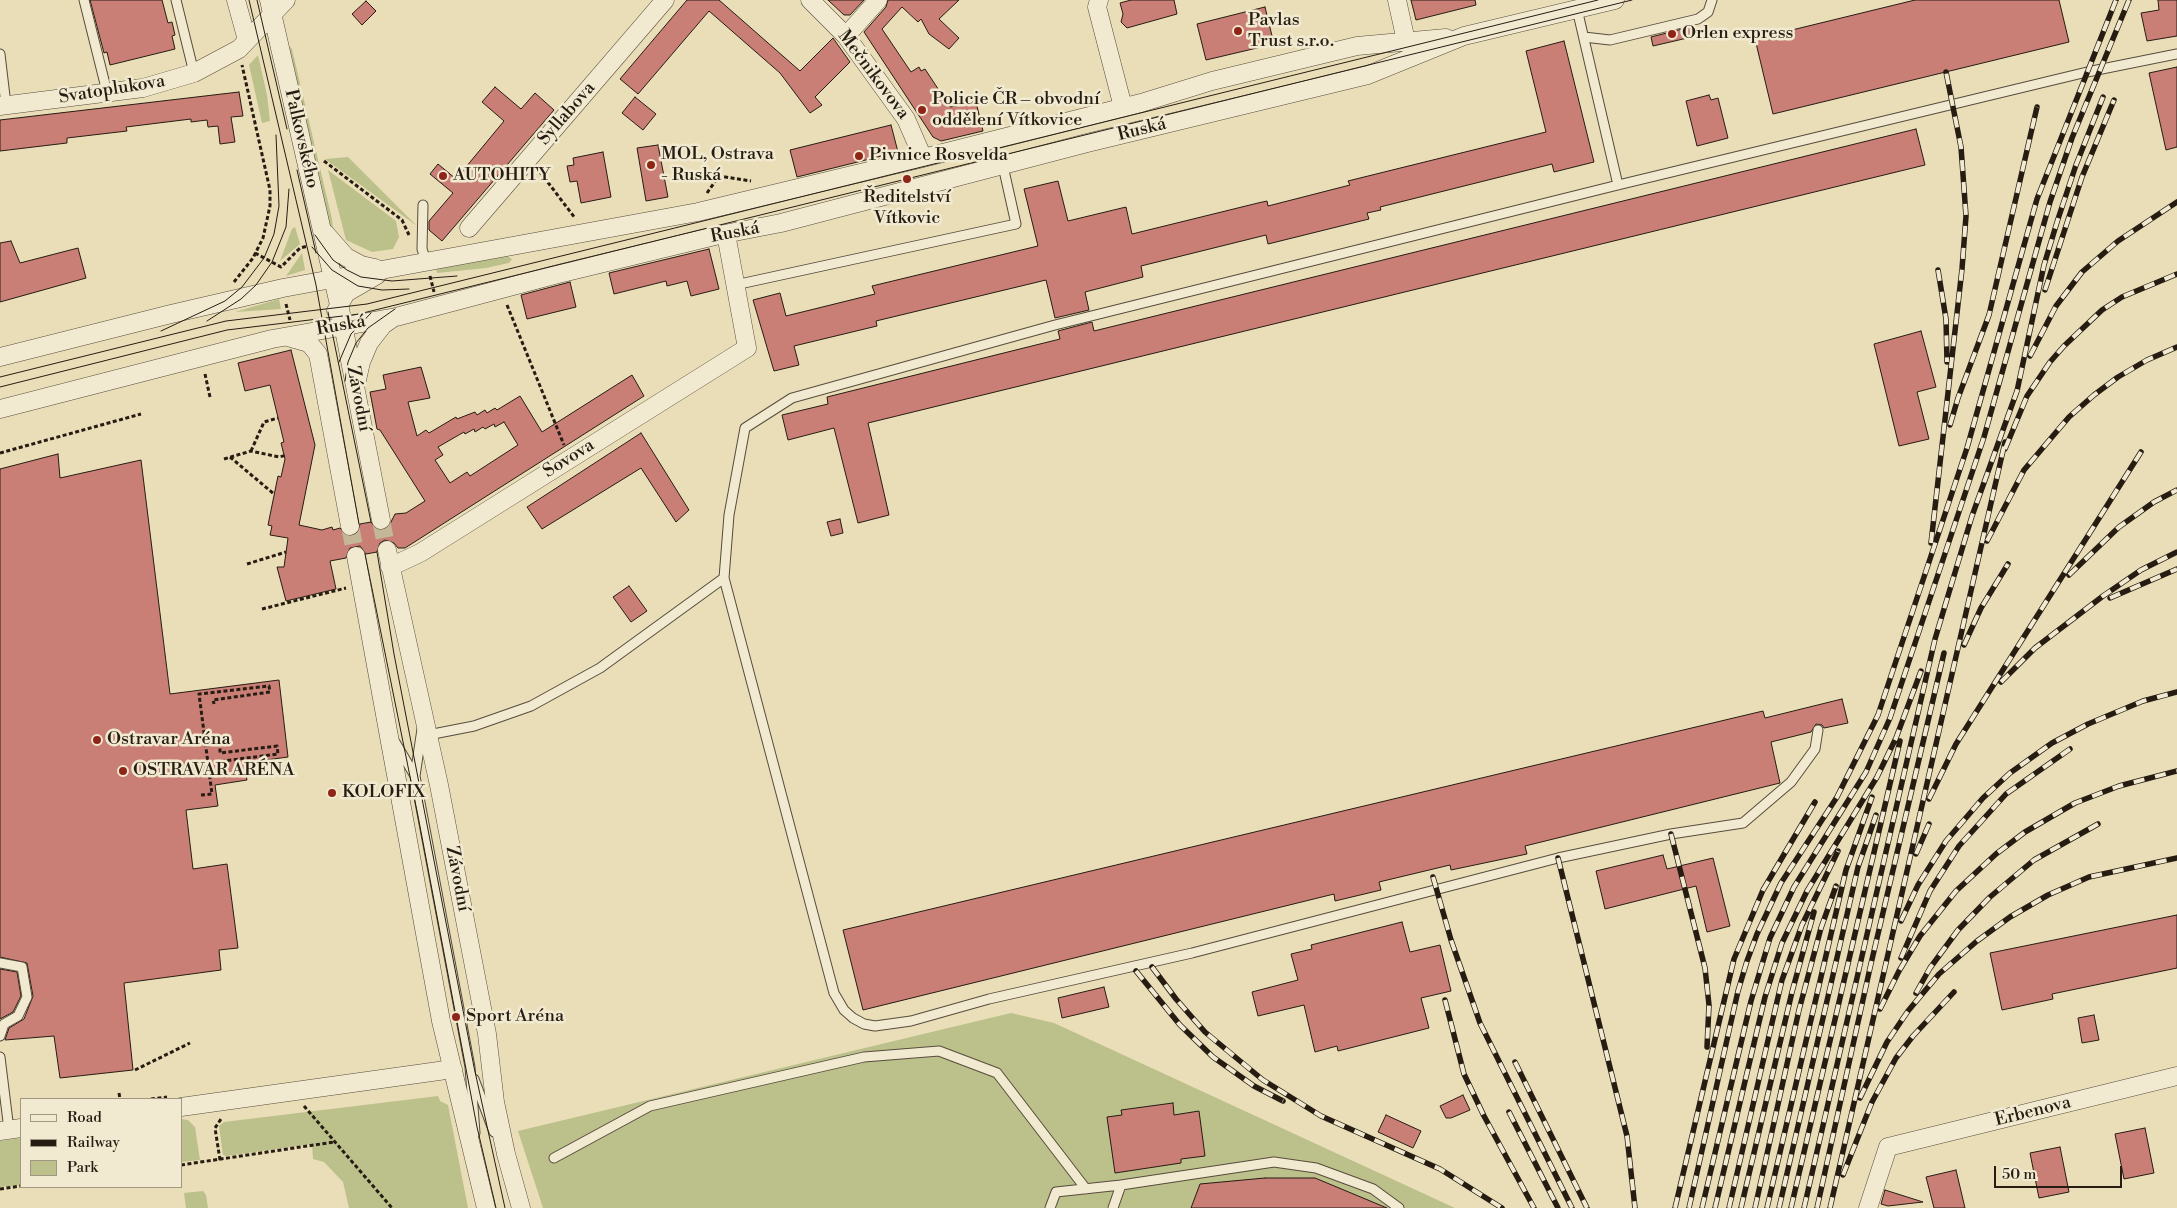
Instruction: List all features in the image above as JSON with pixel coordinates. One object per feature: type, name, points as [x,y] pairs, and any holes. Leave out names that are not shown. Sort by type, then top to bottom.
[{"type":"street","points":[[236,0],[242,45]]},
{"type":"street","name":"Svatoplukova","points":[[3,105],[142,88],[194,73],[242,45],[271,7],[286,0]]},
{"type":"street","name":"Syllabova","points":[[469,228],[665,0]]},
{"type":"street","name":"Mečnikovova","points":[[810,0],[846,36],[906,119],[922,158]]},
{"type":"street","points":[[846,36],[878,0]]},
{"type":"street","points":[[1100,0],[1098,7],[1123,108]]},
{"type":"street","points":[[1397,0],[1406,41]]},
{"type":"street","name":"Ruská","points":[[0,358],[283,288],[698,212],[1123,108],[1212,81],[1357,46],[1464,36],[1615,0]]},
{"type":"street","name":"Palkovského","points":[[271,7],[334,278]]},
{"type":"street","name":"Ruská","points":[[0,409],[289,336],[396,317],[558,274],[726,234],[781,223],[1087,143],[1368,75],[1464,36]]},
{"type":"street","points":[[323,234],[346,257],[370,267],[391,267]]},
{"type":"street","points":[[726,234],[735,285]]},
{"type":"street","points":[[339,304],[350,290],[391,267]]},
{"type":"street","name":"Závodní","points":[[334,278],[339,304],[336,327],[357,396],[381,520]]},
{"type":"street","name":"Sovova","points":[[388,559],[420,553],[747,348],[735,285]]},
{"type":"street","points":[[357,396],[358,371],[365,352],[377,332],[396,317]]},
{"type":"street","points":[[320,362],[321,344],[336,327]]},
{"type":"street","name":"Závodní","points":[[289,336],[309,343],[318,354],[350,526]]},
{"type":"street","points":[[356,556],[441,1022],[461,1068],[478,1173],[486,1208]]},
{"type":"street","name":"Závodní","points":[[388,559],[426,727],[485,1027],[495,1102],[510,1172],[521,1208]]},
{"type":"street","points":[[182,1107],[461,1068]]},
{"type":"street","name":"Erbenova","points":[[1868,1208],[1888,1147],[2177,1076]]},
{"type":"lane","points":[[84,0],[107,92]]},
{"type":"lane","points":[[176,0],[194,73]]},
{"type":"lane","points":[[1584,37],[1610,40],[1698,19],[1708,12],[1712,0]]},
{"type":"lane","points":[[1578,9],[1618,185]]},
{"type":"lane","points":[[0,54],[3,105]]},
{"type":"lane","points":[[1818,730],[1815,749],[1791,782],[1743,823],[1671,834],[1558,858],[1192,953],[989,999],[911,1021],[875,1026],[864,1024],[844,1010],[834,993],[724,578],[729,515],[745,428],[792,398],[1055,325],[1618,185],[2087,72],[2177,54]]},
{"type":"lane","points":[[735,285],[1016,224],[1003,166]]},
{"type":"lane","points":[[423,206],[422,249],[426,261]]},
{"type":"lane","points":[[414,776],[426,727],[474,726],[531,706],[600,668],[724,578]]},
{"type":"lane","points":[[386,725],[414,776],[461,1068],[510,1172]]},
{"type":"lane","points":[[0,963],[22,967],[27,997],[18,1016],[4,1024],[0,1036]]},
{"type":"lane","points":[[554,1158],[650,1106],[864,1057],[939,1051],[997,1073],[1086,1189]]},
{"type":"lane","points":[[0,1057],[10,1130]]},
{"type":"lane","points":[[1050,1208],[1056,1192],[1121,1185],[1274,1162],[1324,1171],[1372,1189],[1399,1208]]},
{"type":"lane","points":[[1113,1208],[1121,1185]]},
{"type":"path","points":[[230,286],[254,253],[268,221],[270,190],[242,45]]},
{"type":"path","points":[[319,158],[402,220],[411,244]]},
{"type":"path","points":[[529,158],[577,221]]},
{"type":"path","points":[[281,267],[300,248],[323,234]]},
{"type":"path","points":[[254,253],[281,267]]},
{"type":"path","points":[[426,261],[438,306]]},
{"type":"path","points":[[281,267],[289,336]]},
{"type":"path","points":[[507,304],[570,459]]},
{"type":"path","points":[[204,368],[210,397]]},
{"type":"path","points":[[0,452],[141,414]]},
{"type":"path","points":[[252,451],[264,422],[278,418]]},
{"type":"path","points":[[224,459],[252,451],[278,456],[287,455]]},
{"type":"path","points":[[230,457],[274,494]]},
{"type":"path","points":[[247,564],[286,552]]},
{"type":"path","points":[[262,609],[349,587]]},
{"type":"path","points":[[201,796],[212,794],[199,694],[269,686],[270,692],[213,700],[214,704]]},
{"type":"path","points":[[208,763],[278,754],[277,746],[220,753],[220,748]]},
{"type":"path","points":[[136,1070],[190,1043]]},
{"type":"path","points":[[293,1091],[334,1142],[392,1208]]},
{"type":"path","points":[[119,1093],[120,1098]]},
{"type":"path","points":[[297,1108],[306,1108]]},
{"type":"path","points":[[220,1160],[215,1128],[218,1121],[225,1117]]},
{"type":"path","points":[[182,1165],[334,1142]]},
{"type":"path","points":[[0,1189],[20,1186]]},
{"type":"green space","points":[[287,44],[292,49],[332,219],[333,232],[330,236]]},
{"type":"green space","points":[[258,55],[267,95],[270,121],[262,123],[249,65]]},
{"type":"green space","points":[[348,157],[417,226],[325,159]]},
{"type":"green space","points":[[328,170],[396,221],[399,237],[393,249],[372,252],[346,240]]},
{"type":"green space","points":[[295,227],[300,244],[280,261],[292,229]]},
{"type":"green space","points":[[302,253],[305,270],[286,276]]},
{"type":"green space","points":[[506,255],[512,259],[509,263],[486,268],[437,273],[436,268]]},
{"type":"green space","points":[[279,299],[281,309],[235,312]]},
{"type":"green space","points":[[1011,1013],[1054,1023],[1455,1208],[543,1208],[518,1131]]},
{"type":"green space","points":[[438,1096],[440,1101],[448,1105],[468,1208],[349,1208],[343,1182],[324,1162],[313,1159],[312,1144],[223,1155],[219,1126],[224,1122]]},
{"type":"green space","points":[[182,1119],[188,1120],[195,1127],[200,1160],[182,1162]]},
{"type":"green space","points":[[20,1138],[20,1185],[0,1187],[0,1141]]},
{"type":"green space","points":[[203,1191],[206,1195],[208,1208],[186,1208],[184,1193]]},
{"type":"building","points":[[90,0],[162,0],[168,23],[172,22],[175,35],[172,36],[175,49],[110,65],[107,52],[104,53]]},
{"type":"building","points":[[687,0],[719,0],[800,71],[833,38],[850,62],[815,97],[822,105],[810,113],[780,73],[709,11],[638,94],[620,79]]},
{"type":"building","points":[[828,0],[864,0],[850,15],[844,15]]},
{"type":"building","points":[[888,0],[959,0],[939,19],[959,38],[949,49],[929,34],[921,19],[918,22],[902,7],[882,29],[911,72],[919,67],[921,71],[925,69],[950,107],[973,103],[974,106],[977,106],[983,131],[941,141],[933,137],[864,32],[886,7]]},
{"type":"building","points":[[1131,0],[1174,0],[1177,14],[1127,28],[1121,22],[1123,14],[1120,3]]},
{"type":"building","points":[[1411,0],[1475,0],[1476,5],[1416,20]]},
{"type":"building","points":[[1915,0],[2059,0],[2069,42],[1773,114],[1755,39]]},
{"type":"building","points":[[2158,0],[2177,0],[2177,36],[2147,41],[2141,13],[2159,10]]},
{"type":"building","points":[[366,1],[376,11],[362,25],[352,14]]},
{"type":"building","points":[[1265,7],[1274,44],[1206,60],[1197,24]]},
{"type":"building","points":[[1694,26],[1696,36],[1653,46],[1651,37]]},
{"type":"building","points":[[1564,41],[1594,162],[1554,172],[1552,164],[1380,207],[1381,210],[1367,213],[1369,219],[1268,244],[1266,235],[1141,266],[1143,277],[1085,292],[1089,310],[1055,318],[1046,280],[876,321],[877,326],[794,346],[799,365],[774,371],[753,300],[780,293],[786,316],[875,294],[872,286],[1038,246],[1024,189],[1058,181],[1068,221],[1126,207],[1132,234],[1267,201],[1268,206],[1350,185],[1348,181],[1546,132],[1526,51]]},
{"type":"building","points":[[2177,67],[2177,147],[2166,150],[2149,73]]},
{"type":"building","points":[[495,87],[521,109],[535,93],[554,110],[442,241],[429,230],[429,221],[453,193],[430,174],[438,164],[456,179],[504,121],[482,102]]},
{"type":"building","points":[[239,92],[243,116],[231,117],[235,142],[220,144],[218,126],[208,127],[207,120],[191,122],[191,119],[126,127],[127,131],[67,138],[67,143],[0,151],[0,120]]},
{"type":"building","points":[[1709,95],[1711,100],[1718,98],[1728,138],[1697,146],[1686,101]]},
{"type":"building","points":[[635,97],[656,114],[643,130],[622,113]]},
{"type":"building","points":[[891,125],[898,152],[797,177],[790,150]]},
{"type":"building","points":[[1916,129],[1925,165],[868,423],[889,515],[858,523],[834,428],[788,440],[782,415],[828,404],[827,397],[1060,339],[1058,331],[1092,322],[1094,331]]},
{"type":"building","points":[[658,145],[668,197],[646,201],[637,148]]},
{"type":"building","points":[[603,152],[611,197],[581,203],[577,181],[570,182],[567,166],[574,165],[573,158]]},
{"type":"building","points":[[11,241],[20,263],[78,248],[86,278],[0,302],[0,243]]},
{"type":"building","points":[[709,249],[719,289],[691,296],[687,281],[667,286],[666,281],[614,294],[609,273]]},
{"type":"building","points":[[570,282],[576,307],[527,319],[521,295]]},
{"type":"building","points":[[1921,331],[1936,387],[1917,392],[1929,439],[1899,446],[1874,344]]},
{"type":"building","points":[[291,350],[315,445],[299,525],[322,530],[332,527],[333,530],[340,528],[347,536],[357,534],[360,524],[371,522],[377,530],[388,528],[395,514],[406,513],[425,501],[380,430],[377,429],[370,392],[386,389],[383,375],[421,367],[430,398],[408,402],[417,436],[426,430],[429,433],[456,417],[457,419],[475,412],[477,415],[485,410],[487,413],[495,408],[497,410],[520,396],[542,432],[632,375],[644,396],[405,548],[398,548],[394,543],[385,540],[380,543],[377,552],[366,554],[360,546],[350,548],[346,558],[330,561],[336,589],[286,601],[277,567],[284,567],[288,538],[270,535],[272,526],[268,525],[278,476],[281,477],[285,459],[281,443],[284,442],[270,385],[245,391],[238,363]],"holes":[[[504,422],[518,445],[470,476],[467,472],[450,483],[435,460],[443,455],[438,447],[464,432],[465,434],[474,429],[475,432],[483,427],[485,429],[494,424],[495,427]]]},
{"type":"building","points":[[641,433],[689,510],[676,522],[641,468],[542,529],[527,507]]},
{"type":"building","name":"OSTRAVAR ARÉNA","points":[[58,454],[60,478],[141,460],[170,694],[279,680],[288,757],[244,763],[247,780],[215,785],[218,806],[186,810],[193,869],[227,864],[238,948],[219,950],[221,970],[124,983],[133,1070],[60,1078],[54,1036],[5,1040],[9,1028],[24,1019],[33,996],[27,963],[0,957],[0,469]]},
{"type":"building","points":[[840,519],[843,533],[831,536],[827,522]]},
{"type":"building","points":[[629,586],[647,611],[631,622],[613,597]]},
{"type":"building","points":[[1842,699],[1848,723],[1824,728],[1822,725],[1816,724],[1811,732],[1771,742],[1780,783],[1525,846],[1527,854],[1451,870],[1450,865],[1379,882],[1381,890],[1335,901],[1334,894],[863,1010],[843,930],[1763,711],[1765,718]]},
{"type":"building","points":[[1663,855],[1667,869],[1713,858],[1730,926],[1707,932],[1696,886],[1605,909],[1596,871]]},
{"type":"building","points":[[2177,915],[2177,968],[2052,994],[2053,999],[2002,1010],[1990,953]]},
{"type":"building","points":[[1402,922],[1410,952],[1440,945],[1451,991],[1421,998],[1429,1028],[1338,1051],[1337,1046],[1315,1052],[1304,1005],[1258,1016],[1252,992],[1298,980],[1291,954],[1312,949],[1311,945]]},
{"type":"building","points":[[0,969],[17,972],[21,996],[13,1012],[0,1019]]},
{"type":"building","points":[[1104,987],[1109,1007],[1062,1018],[1058,998]]},
{"type":"building","points":[[2094,1015],[2099,1040],[2082,1043],[2078,1018]]},
{"type":"building","points":[[1463,1095],[1470,1110],[1451,1118],[1446,1118],[1440,1106]]},
{"type":"building","points":[[1173,1103],[1174,1115],[1199,1111],[1205,1156],[1181,1159],[1181,1163],[1115,1173],[1107,1117],[1122,1115],[1121,1110]]},
{"type":"building","points":[[1386,1115],[1421,1131],[1413,1148],[1378,1132]]},
{"type":"building","points":[[2145,1128],[2154,1173],[2124,1179],[2115,1134]]},
{"type":"building","points":[[2060,1147],[2069,1192],[2039,1198],[2030,1153]]},
{"type":"building","points":[[1956,1170],[1965,1208],[1934,1208],[1926,1177]]},
{"type":"building","points":[[1265,1178],[1315,1178],[1387,1208],[1191,1208],[1200,1184]]},
{"type":"building","points":[[1885,1190],[1923,1202],[1888,1206],[1881,1204]]},
{"type":"tunnel","points":[[381,520],[387,550]]},
{"type":"tunnel","points":[[350,526],[356,556]]},
{"type":"tram line","points":[[249,0],[316,285],[359,524]]},
{"type":"tram line","points":[[257,0],[287,129]]},
{"type":"tram line","points":[[0,377],[226,321],[367,304],[1598,0]]},
{"type":"tram line","points":[[0,387],[227,330],[359,314],[1632,0]]},
{"type":"tram line","points":[[161,331],[225,301],[242,287],[264,258],[274,234],[279,206],[276,135]]},
{"type":"tram line","points":[[297,170],[316,253]]},
{"type":"tram line","points":[[207,321],[241,299],[256,285],[272,262],[286,227],[289,189]]},
{"type":"tram line","points":[[315,235],[333,260],[361,277],[392,281],[457,276]]},
{"type":"tram line","points":[[312,247],[332,270],[358,286],[382,290],[409,289]]},
{"type":"tram line","points":[[345,381],[348,362],[356,343],[368,328],[395,309]]},
{"type":"tram line","points":[[328,312],[371,522]]},
{"type":"tram line","points":[[339,362],[351,334],[371,313]]},
{"type":"tram line","points":[[377,552],[394,654],[474,1067],[505,1208]]},
{"type":"tram line","points":[[365,554],[418,816],[477,1127],[496,1208]]},
{"type":"railway","points":[[1689,1208],[1738,991],[1747,961],[1757,934],[1781,883],[1837,797],[1878,715],[1967,448],[2037,199],[2116,0]]},
{"type":"railway","points":[[1702,1208],[1751,1001],[1770,938],[1794,887],[1866,772],[1890,718],[1984,437],[2050,202],[2072,138],[2129,0]]},
{"type":"railway","points":[[1931,543],[1962,269],[1966,216],[1961,147],[1946,72]]},
{"type":"railway","points":[[1804,1208],[1935,639],[1972,516],[2017,391],[2044,265],[2058,219],[2076,165],[2103,97]]},
{"type":"railway","points":[[2045,290],[2082,177],[2114,100]]},
{"type":"railway","points":[[1950,425],[1989,315],[2037,107]]},
{"type":"railway","points":[[2030,356],[2056,306],[2082,272],[2118,241],[2177,202]]},
{"type":"railway","points":[[1938,270],[1946,319],[1947,362]]},
{"type":"railway","points":[[2005,449],[2027,396],[2050,362],[2064,346],[2102,310],[2122,297],[2177,274]]},
{"type":"railway","points":[[1987,541],[2024,470],[2069,417],[2118,377],[2147,360],[2177,347]]},
{"type":"railway","points":[[1830,1208],[2005,442]]},
{"type":"railway","points":[[1929,799],[1956,744],[2141,452]]},
{"type":"railway","points":[[2069,575],[2119,527],[2154,502],[2177,490]]},
{"type":"railway","points":[[2001,682],[2035,648],[2103,596],[2141,570],[2177,552]]},
{"type":"railway","points":[[1964,645],[1981,608],[2008,564]]},
{"type":"railway","points":[[2110,598],[2177,569]]},
{"type":"railway","points":[[1817,1208],[1870,968],[1944,653]]},
{"type":"railway","points":[[1715,1208],[1765,997],[1782,943],[1807,891],[1877,777],[1896,738],[1921,671]]},
{"type":"railway","points":[[1901,921],[1918,885],[1946,841],[1983,798],[2010,773],[2052,743],[2088,724],[2143,701],[2177,692]]},
{"type":"railway","points":[[1791,1208],[1900,741]]},
{"type":"railway","points":[[1901,958],[1930,891],[1959,846],[2006,794],[2070,749]]},
{"type":"railway","points":[[1880,1009],[1899,971],[1920,936],[1956,891],[1996,854],[2025,832],[2075,803],[2119,786],[2177,771]]},
{"type":"railway","points":[[1767,1208],[1846,870],[1872,797]]},
{"type":"railway","points":[[1675,1208],[1734,959],[1763,890],[1815,802]]},
{"type":"railway","points":[[1779,1208],[1858,867],[1876,815]]},
{"type":"railway","points":[[1916,854],[1929,824]]},
{"type":"railway","points":[[1916,993],[1930,968],[1958,930],[1990,897],[2034,860],[2098,824]]},
{"type":"railway","points":[[1671,834],[1705,968],[1709,1005],[1707,1047]]},
{"type":"railway","points":[[1729,1208],[1782,980],[1802,925],[1838,851]]},
{"type":"railway","points":[[1558,858],[1627,1136],[1635,1208]]},
{"type":"railway","points":[[1860,1098],[1887,1042],[1908,1011],[1939,974],[1977,941],[2010,917],[2048,895],[2089,877],[2177,858]]},
{"type":"railway","points":[[1433,877],[1451,940],[1480,1023],[1572,1208]]},
{"type":"railway","points":[[1755,1208],[1799,1010],[1821,928],[1836,886]]},
{"type":"railway","points":[[1741,1208],[1792,992],[1814,912]]},
{"type":"railway","points":[[1152,967],[1176,999],[1205,1032],[1263,1080],[1321,1116],[1440,1169],[1502,1208]]},
{"type":"railway","points":[[1136,971],[1180,1025],[1213,1057],[1254,1086],[1283,1101]]},
{"type":"railway","points":[[1843,1175],[1872,1102],[1896,1058],[1913,1036],[1954,992]]},
{"type":"railway","points":[[1445,1000],[1464,1074],[1484,1116],[1534,1208]]},
{"type":"railway","points":[[1515,1062],[1587,1208]]},
{"type":"railway","points":[[1509,1112],[1558,1208]]},
{"type":"place","name":"Pavlas Trust s.r.o.","points":[[1238,31]]},
{"type":"place","name":"Orlen express","points":[[1672,34]]},
{"type":"place","name":"Policie ČR – obvodní oddělení Vítkovice","points":[[922,110]]},
{"type":"place","name":"Pivnice Rosvelda","points":[[859,156]]},
{"type":"place","name":"MOL, Ostrava - Ruská","points":[[651,165]]},
{"type":"place","name":"AUTOHITY","points":[[443,176]]},
{"type":"place","name":"Ředitelství Vítkovic","points":[[907,179]]},
{"type":"place","name":"Ostravar Aréna","points":[[97,740]]},
{"type":"place","name":"OSTRAVAR ARÉNA","points":[[123,771]]},
{"type":"place","name":"KOLOFIX","points":[[332,793]]},
{"type":"place","name":"Sport Aréna","points":[[456,1017]]}]
